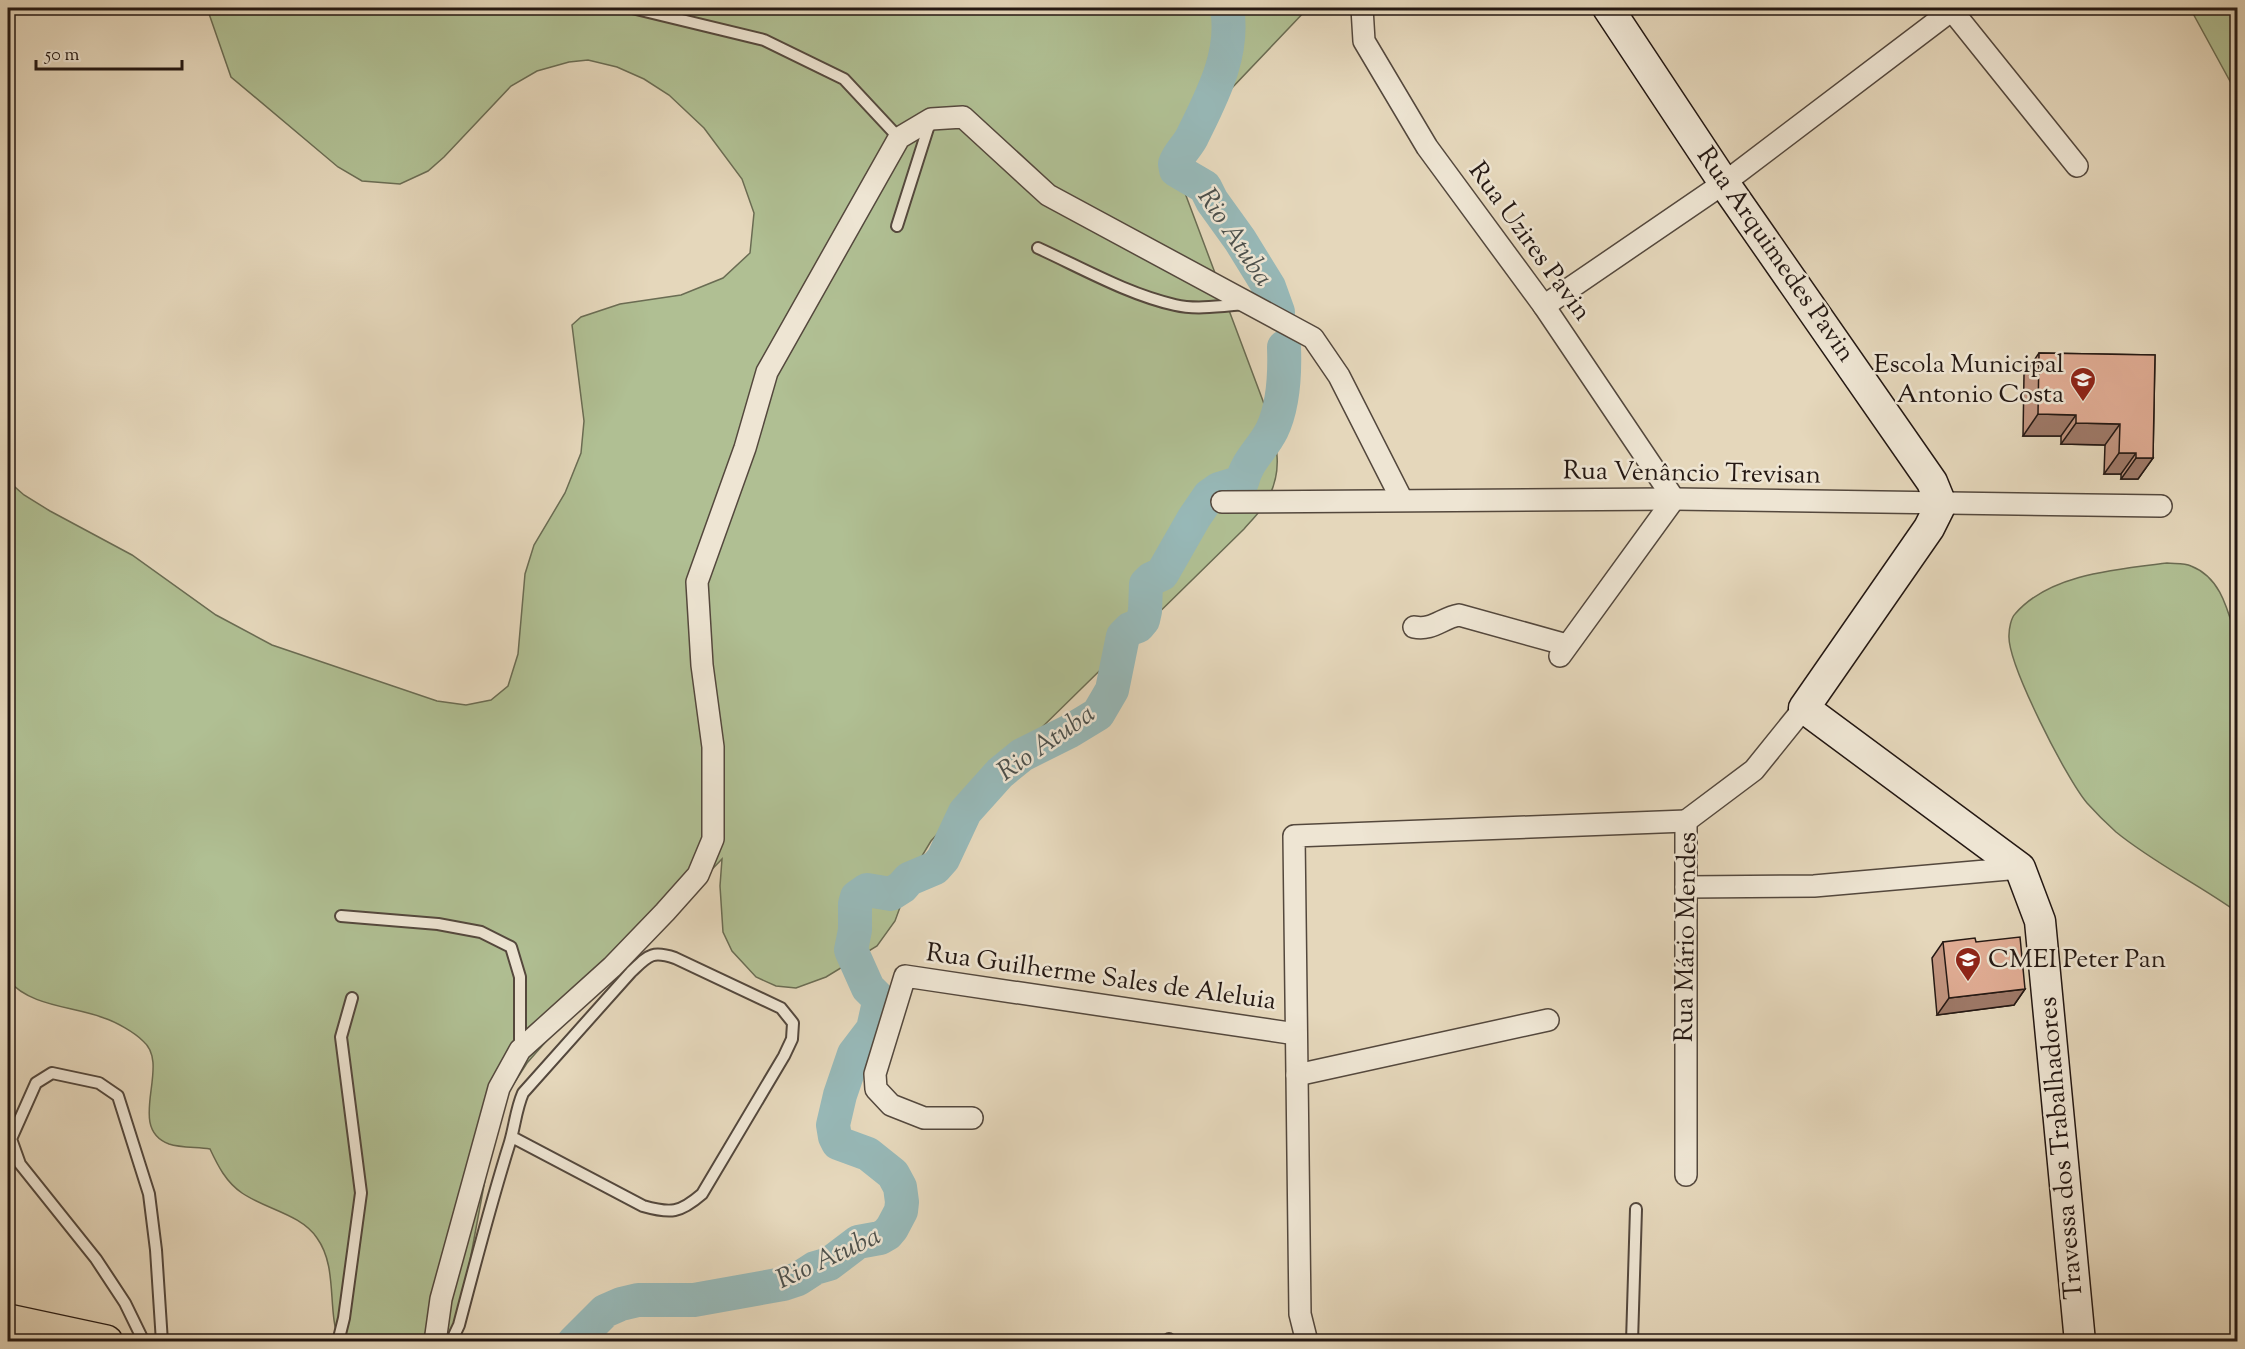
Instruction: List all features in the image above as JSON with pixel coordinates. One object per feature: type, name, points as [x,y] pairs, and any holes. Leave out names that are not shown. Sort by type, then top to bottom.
[{"type":"main road","points":[[8,1321],[106,1341]]},
{"type":"street","name":"Rua Uzires Pavin","points":[[1362,8],[1364,41],[1427,147],[1544,306],[1674,500]]},
{"type":"street","name":"Rua Arquimedes Pavin","points":[[1608,8],[1724,183],[1932,482],[1941,504]]},
{"type":"street","points":[[1544,306],[1724,183],[1951,9],[2077,166]]},
{"type":"street","points":[[435,1341],[441,1299],[499,1088],[520,1050],[612,967],[665,912],[698,875],[713,840],[713,747],[702,665],[697,582],[745,448],[767,372],[899,138],[932,119],[963,117],[1048,195],[1313,338],[1339,376],[1402,500]]},
{"type":"street","points":[[1413,627],[1428,628],[1459,615],[1564,650],[1674,500]]},
{"type":"street","name":"Rua Venâncio Trevisan","points":[[1222,502],[1674,500],[2161,506]]},
{"type":"street","name":"Rua Mário Mendes","points":[[1686,1175],[1686,821],[1754,770],[1804,708],[1929,528],[1941,504]]},
{"type":"street","points":[[1804,708],[2020,868]]},
{"type":"street","points":[[1307,1341],[1300,1314],[1294,836],[1686,821]]},
{"type":"street","points":[[1686,887],[1814,886],[2020,868]]},
{"type":"street","name":"Travessa dos Trabalhadores","points":[[2020,868],[2040,921],[2080,1341]]},
{"type":"street","name":"Rua Guilherme Sales de Aleluia","points":[[972,1118],[924,1118],[891,1105],[876,1089],[875,1074],[904,976],[1296,1034]]},
{"type":"street","points":[[1297,1075],[1548,1020]]},
{"type":"lane","points":[[632,8],[764,40],[844,79],[899,138]]},
{"type":"lane","points":[[897,226],[932,119]]},
{"type":"lane","points":[[1038,248],[1135,292],[1176,305],[1212,307],[1250,304]]},
{"type":"lane","points":[[341,916],[438,924],[481,932],[511,947],[520,977],[520,1050]]},
{"type":"lane","points":[[451,1341],[459,1325],[492,1199],[512,1137],[517,1106],[523,1093],[631,972],[649,955],[660,953],[675,958],[781,1008],[793,1023],[792,1039],[784,1056],[702,1194],[686,1207],[664,1212],[643,1206],[512,1137]]},
{"type":"lane","points":[[338,1341],[345,1318],[361,1193],[341,1037],[352,998]]},
{"type":"lane","points":[[144,1341],[125,1303],[96,1259],[56,1212],[20,1164],[11,1139],[36,1083],[52,1073],[99,1083],[118,1096],[149,1194],[156,1250],[162,1341]]},
{"type":"lane","points":[[1632,1341],[1636,1209]]},
{"type":"green space","points":[[207,8],[1308,8],[1170,153],[1263,401],[1275,440],[1276,478],[1265,504],[1244,529],[978,790],[931,841],[914,869],[895,921],[877,946],[826,977],[796,988],[776,986],[756,977],[732,951],[723,932],[720,886],[722,859],[549,1038],[527,1063],[509,1091],[493,1137],[455,1341],[339,1341],[333,1315],[328,1262],[317,1238],[310,1230],[292,1217],[251,1199],[236,1189],[223,1173],[210,1149],[169,1144],[156,1136],[150,1125],[149,1111],[153,1065],[151,1052],[143,1041],[109,1020],[28,996],[8,980],[8,481],[24,495],[50,511],[132,555],[216,615],[272,645],[437,701],[466,705],[491,700],[508,686],[518,654],[525,574],[534,545],[565,493],[581,453],[584,421],[572,325],[581,317],[620,304],[681,295],[723,278],[750,253],[754,213],[742,179],[704,128],[669,95],[644,79],[617,67],[588,60],[569,62],[537,71],[511,86],[428,171],[400,184],[362,181],[338,167],[231,77]]},
{"type":"green space","points":[[2190,8],[2237,8],[2237,94]]},
{"type":"green space","points":[[2167,563],[2191,566],[2202,571],[2210,579],[2217,587],[2227,608],[2237,641],[2237,912],[2131,843],[2112,829],[2087,803],[2066,771],[2040,721],[2011,649],[2009,633],[2014,616],[2029,601],[2046,590],[2065,582],[2106,571]]},
{"type":"building","points":[[2039,353],[2155,355],[2153,458],[2136,458],[2136,453],[2119,453],[2120,424],[2076,423],[2076,415],[2038,414]]},
{"type":"building","points":[[2020,937],[2025,989],[1949,998],[1943,942],[1975,938],[1976,942]]},
{"type":"waterway","name":"Rio Atuba","points":[[1227,8],[1228,42],[1220,74],[1192,137],[1176,160],[1176,170],[1205,187],[1269,287],[1278,312]]},
{"type":"waterway","name":"Rio Atuba","points":[[574,1342],[605,1311],[621,1304],[638,1300],[694,1300],[783,1284],[798,1279],[815,1268],[829,1264],[858,1242],[880,1238],[892,1228],[901,1211],[902,1202],[900,1187],[893,1174],[868,1154],[838,1143],[833,1125],[854,1054],[873,1029],[879,1002],[882,1002],[868,988],[851,950],[857,897],[867,890],[891,894],[909,879],[935,868],[943,859],[965,812],[1000,773],[1022,755],[1098,714],[1112,690],[1123,636],[1143,620],[1146,584],[1162,574],[1209,496],[1219,489],[1242,482],[1247,467],[1272,430],[1283,389],[1284,347]]},
{"type":"place","name":"Escola Municipal Antonio Costa","points":[[2083,403]]},
{"type":"place","name":"CMEI Peter Pan","points":[[1968,983]]}]
